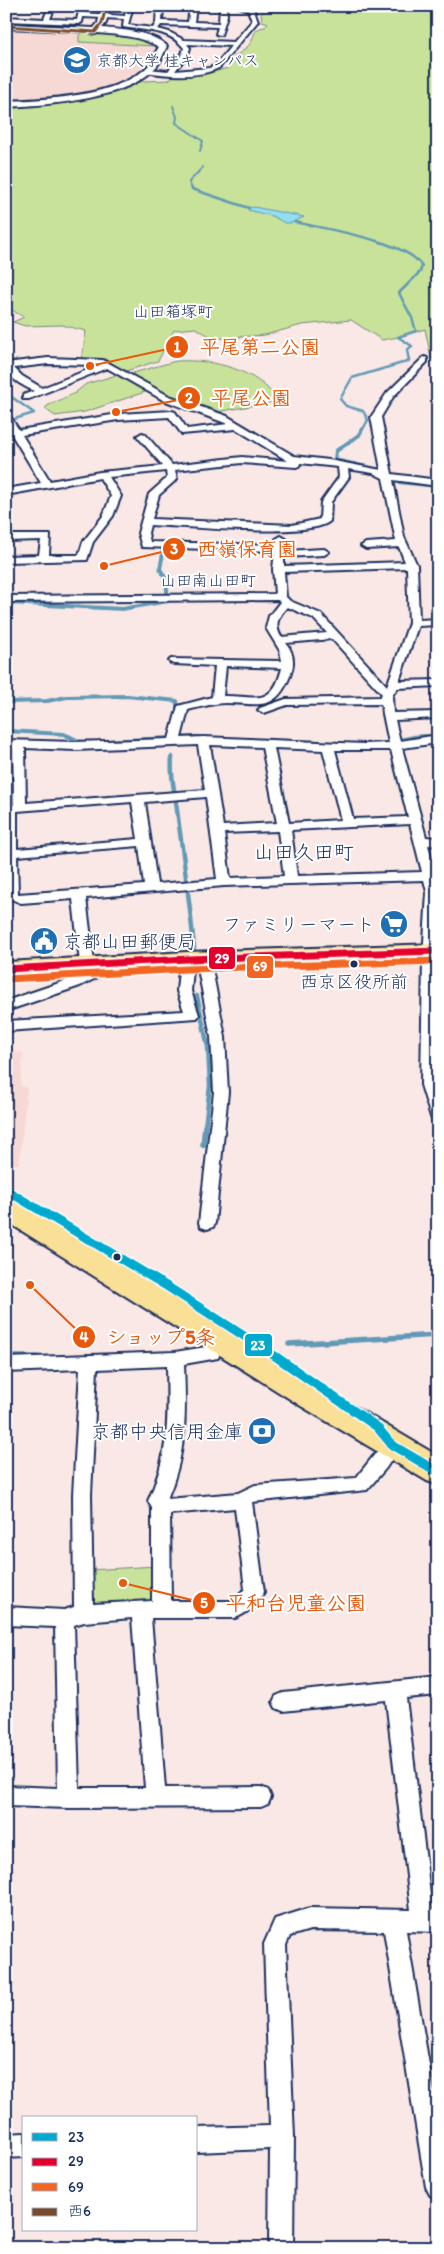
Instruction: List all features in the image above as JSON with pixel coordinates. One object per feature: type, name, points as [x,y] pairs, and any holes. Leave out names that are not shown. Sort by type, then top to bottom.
[{"type":"highway","points":[[6,1190],[168,1287],[275,1356],[377,1427],[392,1445]]},
{"type":"highway","points":[[6,1208],[438,1472]]},
{"type":"highway","points":[[6,1223],[147,1310],[212,1353],[370,1440],[392,1445]]},
{"type":"main road","points":[[6,969],[195,958],[434,952]]},
{"type":"street","points":[[46,22],[52,6]]},
{"type":"street","points":[[6,19],[17,17],[46,22],[79,22],[83,6]]},
{"type":"street","points":[[96,32],[104,17],[106,6]]},
{"type":"street","points":[[130,6],[125,26],[154,30],[178,38],[187,48],[185,54],[170,73]]},
{"type":"street","points":[[141,35],[154,30],[159,23],[160,6]]},
{"type":"street","points":[[191,24],[193,6]]},
{"type":"street","points":[[211,43],[219,34],[222,25],[223,6]]},
{"type":"street","points":[[148,71],[182,74],[210,70],[217,67],[254,21],[252,9],[240,6]]},
{"type":"street","points":[[291,6],[302,6]]},
{"type":"street","points":[[82,15],[128,18]]},
{"type":"street","points":[[159,23],[222,25]]},
{"type":"street","points":[[6,26],[141,35],[158,41],[163,46],[162,54],[148,71],[120,86],[55,101],[6,104]]},
{"type":"street","points":[[183,42],[235,44]]},
{"type":"street","points":[[413,360],[424,360],[390,395],[376,417],[386,476],[402,544],[412,565],[414,623],[389,693],[388,717],[413,820],[421,841],[429,876],[436,892],[433,1018],[428,1086],[438,1117]]},
{"type":"street","points":[[42,391],[20,380],[11,372],[8,366],[48,361],[85,361],[108,365],[166,398],[224,418],[292,459],[343,466],[376,472],[386,476],[438,483]]},
{"type":"street","points":[[26,397],[108,365]]},
{"type":"street","points":[[17,433],[118,417],[172,414],[185,432],[237,426]]},
{"type":"street","points":[[6,417],[47,484]]},
{"type":"street","points":[[142,436],[170,468],[172,478],[154,494],[143,533],[146,545],[324,552]]},
{"type":"street","points":[[6,492],[104,475],[242,460],[343,466]]},
{"type":"street","points":[[146,522],[282,528],[316,526],[325,521],[326,502],[344,477],[343,466]]},
{"type":"street","points":[[6,559],[83,558],[88,542],[108,516],[116,496],[107,484],[104,475]]},
{"type":"street","points":[[175,742],[175,734],[182,720],[182,708],[217,700],[262,703],[272,698],[287,672],[286,651],[272,631],[272,622],[283,600],[278,569],[282,528]]},
{"type":"street","points":[[6,538],[46,537],[44,559]]},
{"type":"street","points":[[366,546],[402,544]]},
{"type":"street","points":[[278,569],[412,565]]},
{"type":"street","points":[[6,599],[283,600],[317,616],[389,693]]},
{"type":"street","points":[[414,623],[438,622]]},
{"type":"street","points":[[279,640],[334,636]]},
{"type":"street","points":[[175,661],[287,665]]},
{"type":"street","points":[[217,700],[221,663]]},
{"type":"street","points":[[264,710],[286,702],[389,693],[438,683]]},
{"type":"street","points":[[388,717],[438,715]]},
{"type":"street","points":[[20,807],[13,745],[84,746],[203,741],[299,744],[328,747],[395,746],[421,740],[438,739]]},
{"type":"street","points":[[203,741],[224,882]]},
{"type":"street","points":[[267,744],[284,826],[292,880]]},
{"type":"street","points":[[328,747],[348,823]]},
{"type":"street","points":[[212,793],[11,809],[8,818],[12,896],[21,899],[224,882],[429,876]]},
{"type":"street","points":[[138,798],[151,888]]},
{"type":"street","points":[[217,830],[413,820]]},
{"type":"street","points":[[421,841],[438,842]]},
{"type":"street","points":[[10,853],[145,842]]},
{"type":"street","points":[[79,894],[87,963]]},
{"type":"street","points":[[6,1026],[192,1016],[184,991],[195,958]]},
{"type":"street","points":[[195,958],[218,1037],[221,1092],[207,1223]]},
{"type":"street","points":[[6,1006],[89,976],[104,969],[111,963]]},
{"type":"street","points":[[6,1365],[175,1359],[212,1353]]},
{"type":"street","points":[[162,1608],[161,1507],[158,1501],[171,1466],[174,1451],[176,1424],[175,1359]]},
{"type":"street","points":[[84,1613],[82,1495],[89,1362]]},
{"type":"street","points":[[161,1507],[243,1500],[245,1497],[255,1493],[361,1485],[380,1463],[392,1445]]},
{"type":"street","points":[[6,1616],[64,1619],[84,1613],[141,1608],[235,1610],[255,1592],[243,1500]]},
{"type":"street","points":[[141,1608],[156,1798]]},
{"type":"street","points":[[64,1619],[69,1798]]},
{"type":"street","points":[[283,1702],[438,1686]]},
{"type":"street","points":[[281,2248],[282,2137],[275,1944],[283,1927],[310,1919],[431,1921],[395,1690]]},
{"type":"street","points":[[6,1796],[69,1798],[261,1797]]},
{"type":"street","points":[[393,1921],[438,2187]]},
{"type":"street","points":[[198,2140],[282,2137]]},
{"type":"street","points":[[6,2146],[22,2145]]},
{"type":"shaded area","name":"京都大学 桂キャンパス","points":[[6,29],[125,36],[150,42],[157,49],[139,70],[118,83],[75,95],[6,102]]},
{"type":"shaded area","points":[[23,1052],[20,1086],[27,1087],[19,1164],[6,1164],[6,1053]]},
{"type":"green space","points":[[313,6],[438,6],[438,364],[431,357],[425,329],[382,340],[351,320],[302,325],[265,335],[214,339],[196,328],[174,330],[158,361],[126,371],[101,360],[82,358],[86,331],[62,325],[25,326],[13,322],[24,317],[6,307],[6,108],[66,103],[113,93],[143,81],[169,80],[174,75],[204,75],[228,68],[233,58],[250,44],[258,29],[265,27],[268,23],[262,21],[261,12],[288,11]]},
{"type":"green space","points":[[82,33],[131,36],[140,38],[155,46],[79,42],[79,35]]},
{"type":"green space","points":[[176,361],[205,362],[233,368],[259,381],[279,401],[217,412],[196,408],[133,375],[133,373]]},
{"type":"green space","points":[[120,374],[148,391],[85,412],[55,416],[45,409],[47,406],[75,393],[86,384]]},
{"type":"green space","points":[[156,1566],[156,1596],[150,1602],[95,1606],[89,1601],[89,1570]]},
{"type":"water","points":[[254,207],[304,217],[291,223],[285,223],[272,216],[248,210],[248,208]]},
{"type":"waterway","points":[[173,106],[177,117],[176,123],[203,141],[200,151]]},
{"type":"waterway","points":[[203,167],[189,182],[192,189],[249,208]]},
{"type":"waterway","points":[[295,222],[344,232],[383,243],[413,257],[422,266],[420,272],[399,293],[412,318],[416,331],[398,337],[412,346],[407,350],[409,361],[352,378],[340,399],[346,406],[363,411],[368,420],[362,431]]},
{"type":"waterway","points":[[6,393],[34,413],[8,421]]},
{"type":"waterway","points":[[362,429],[359,435],[336,451],[335,460],[376,469]]},
{"type":"waterway","points":[[398,482],[438,486]]},
{"type":"waterway","points":[[6,686],[9,603],[122,609],[168,601],[166,579],[160,569],[164,548]]},
{"type":"waterway","points":[[6,702],[47,701],[67,697],[127,696],[177,701],[177,714]]},
{"type":"waterway","points":[[6,731],[64,734],[80,742],[91,742]]},
{"type":"waterway","points":[[382,744],[415,737],[437,736]]},
{"type":"waterway","points":[[110,741],[198,737]]},
{"type":"waterway","points":[[282,741],[316,742]]},
{"type":"waterway","points":[[172,757],[172,778],[194,948]]},
{"type":"waterway","points":[[197,996],[208,1047],[210,1086],[205,1127]]},
{"type":"waterway","points":[[203,1145],[205,1126]]},
{"type":"waterway","points":[[289,1344],[438,1335]]},
{"type":"waterway","points":[[6,1357],[37,1357]]},
{"type":"transit line","name":"西6","points":[[6,26],[95,32],[102,23],[106,6]]},
{"type":"transit line","name":"29","points":[[6,969],[187,959],[438,951]]},
{"type":"transit line","name":"69","points":[[7,979],[187,969],[438,961]]},
{"type":"transit line","name":"23","points":[[6,1190],[168,1287],[275,1356],[377,1427],[392,1445],[438,1472]]},
{"type":"place","name":"京都大学 桂キャンパス","points":[[77,60]]},
{"type":"place","name":"平尾第二公園","points":[[90,366]]},
{"type":"place","name":"平尾公園","points":[[116,412]]},
{"type":"place","name":"西嶺保育園","points":[[104,566]]},
{"type":"place","name":"ファミリーマート","points":[[394,924]]},
{"type":"place","name":"京都山田郵便局","points":[[44,941]]},
{"type":"place","name":"西京区役所前","points":[[354,964]]},
{"type":"place","name":"ショップ5条","points":[[30,1285]]},
{"type":"place","name":"京都中央信用金庫","points":[[262,1431]]},
{"type":"place","name":"平和台児童公園","points":[[123,1583]]},
{"type":"district","name":"山田箱塚町","points":[[173,311]]},
{"type":"district","name":"山田南山田町","points":[[208,580]]},
{"type":"district","name":"山田久田町","points":[[304,852]]}]
